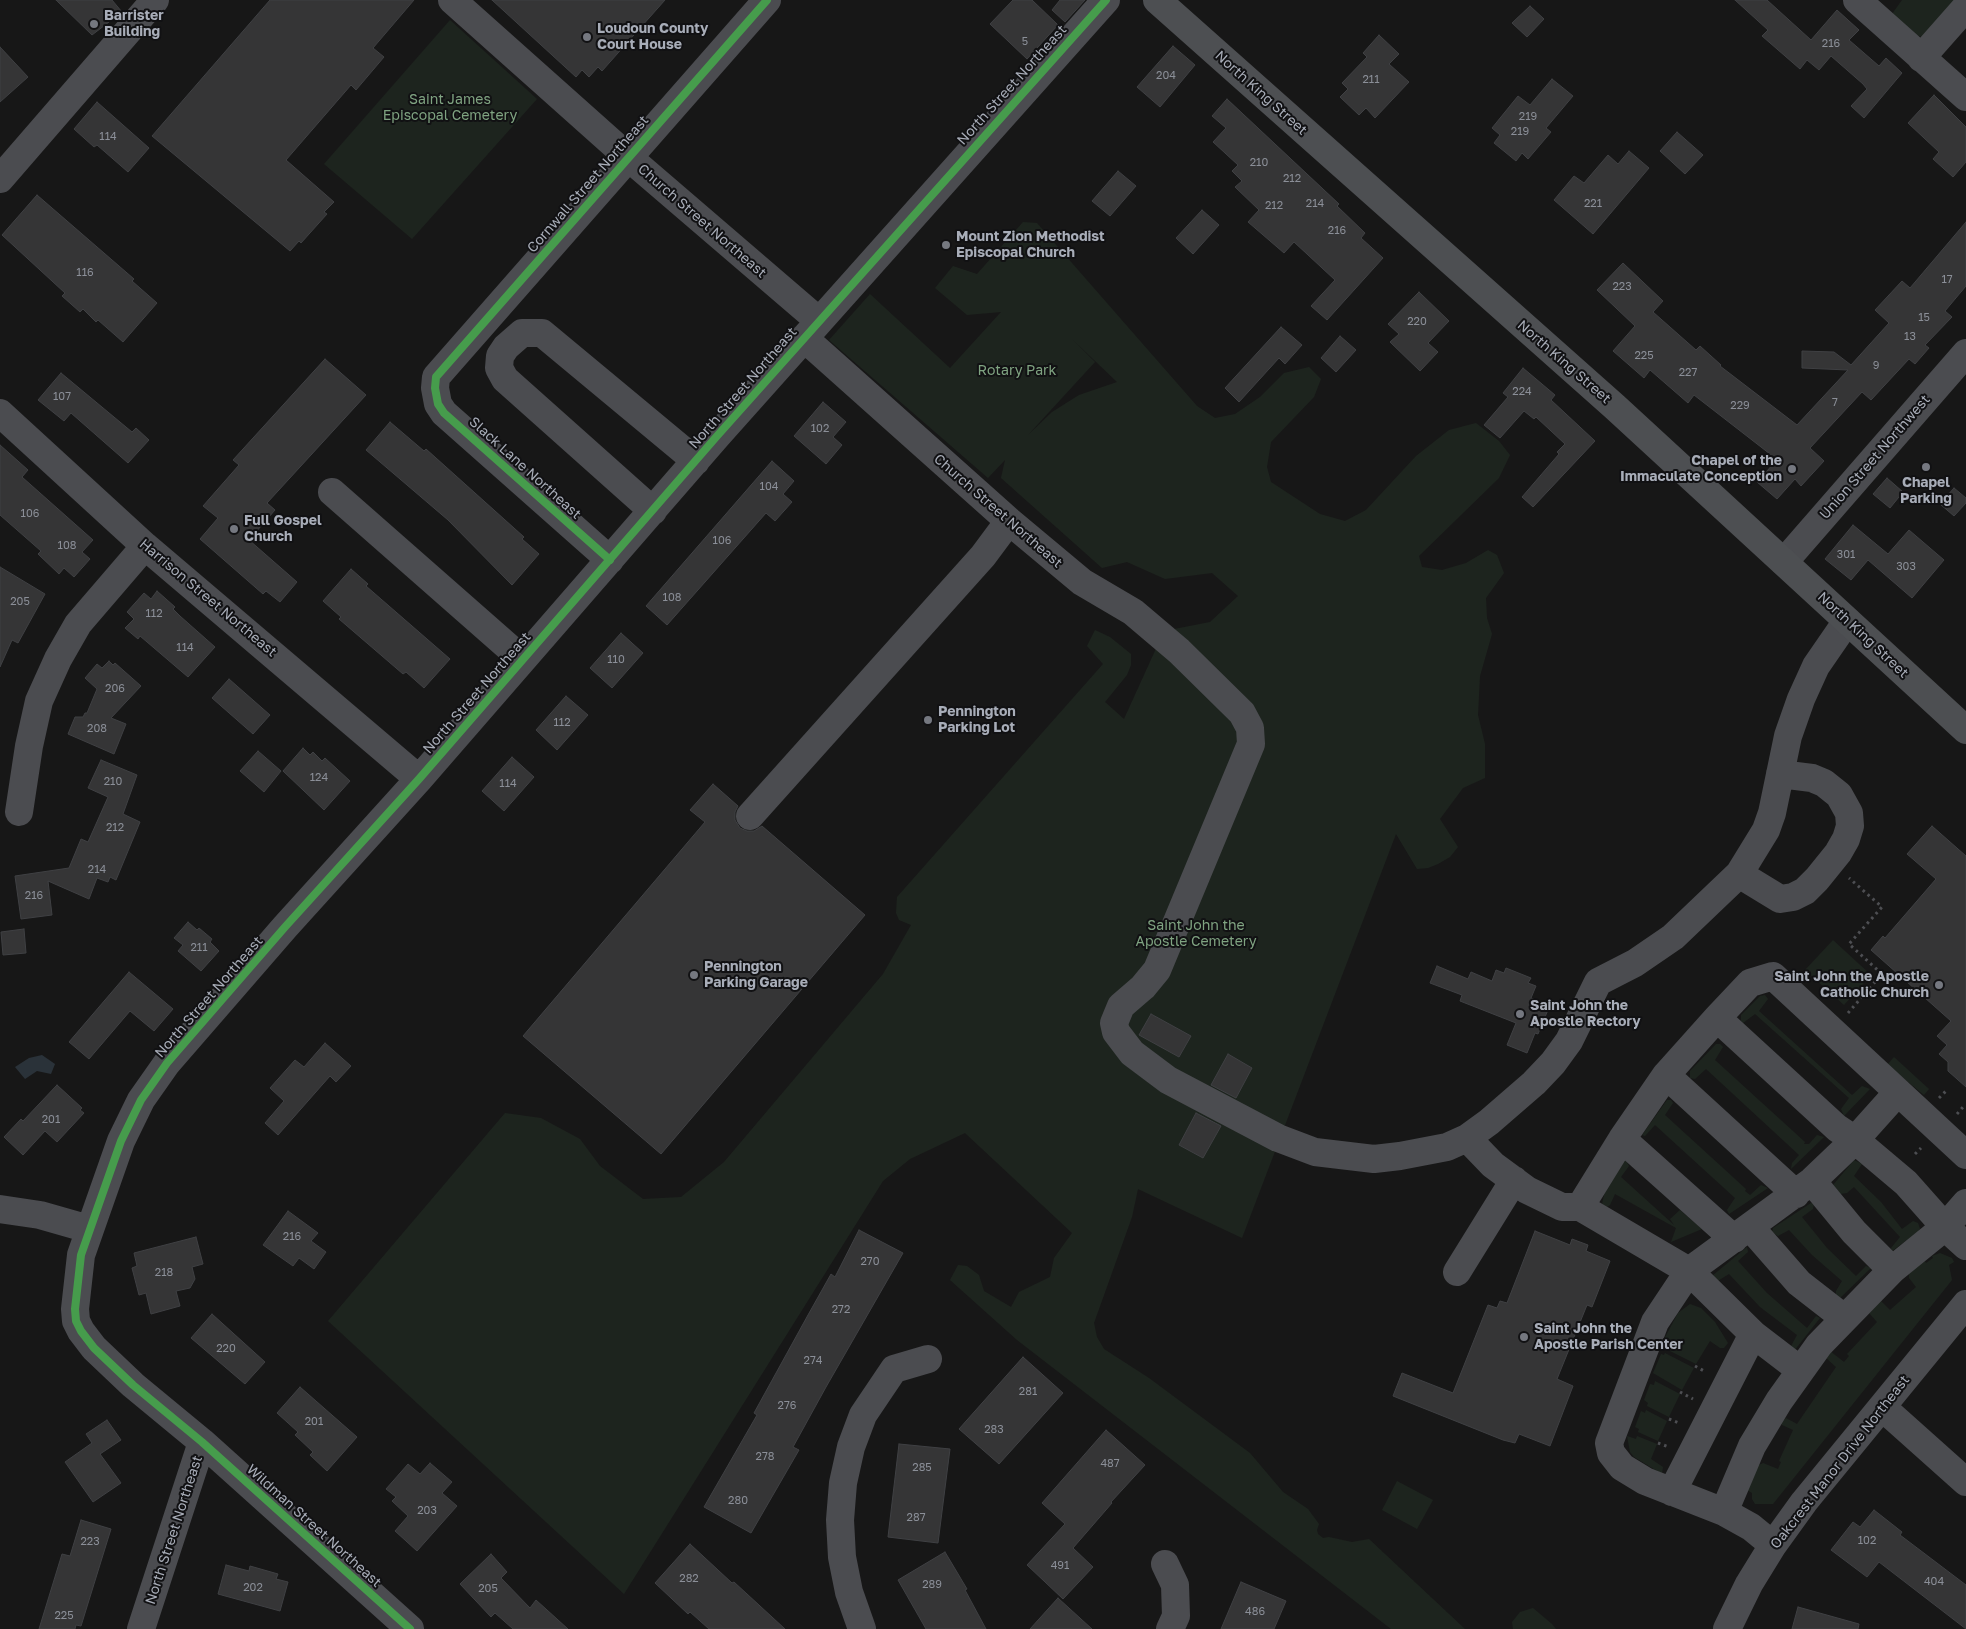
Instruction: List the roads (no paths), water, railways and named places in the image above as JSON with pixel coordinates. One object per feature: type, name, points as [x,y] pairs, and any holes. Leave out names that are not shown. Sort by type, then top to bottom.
[{"type":"main road","name":"North King Street","points":[[1157,0],[1615,406],[1966,730]]},
{"type":"street","points":[[0,179],[155,0]]},
{"type":"street","name":"Church Street Northeast","points":[[452,0],[628,157],[1009,521],[1082,582],[1133,612],[1179,651],[1242,713],[1250,728],[1251,744],[1157,970],[1143,987],[1121,1006],[1117,1014],[1114,1023],[1116,1032],[1124,1043],[1149,1068],[1168,1080],[1263,1131],[1315,1152],[1374,1159],[1447,1147],[1467,1138]]},
{"type":"street","name":"Cornwall Street Northeast","points":[[435,388],[436,377],[473,333],[767,0]]},
{"type":"street","name":"North Street Northeast","points":[[141,1629],[202,1442],[133,1385],[94,1348],[76,1321],[75,1294],[81,1255],[89,1229],[122,1141],[141,1100],[167,1063],[285,928],[419,779],[811,330],[1106,0]]},
{"type":"street","points":[[1856,0],[1884,9],[1921,58],[1966,97]]},
{"type":"street","points":[[1921,58],[1966,7]]},
{"type":"street","points":[[473,333],[500,356]]},
{"type":"street","points":[[653,511],[505,379],[499,368],[500,356],[522,333],[542,333],[696,461]]},
{"type":"street","name":"Union Street Northwest","points":[[1784,562],[1966,353]]},
{"type":"street","name":"Slack Lane Northeast","points":[[435,388],[438,404],[444,413],[610,560]]},
{"type":"street","name":"Harrison Street Northeast","points":[[0,414],[145,546],[419,779]]},
{"type":"street","points":[[332,492],[522,659]]},
{"type":"street","points":[[750,816],[983,556],[1009,521]]},
{"type":"street","points":[[19,812],[28,746],[39,701],[58,659],[78,624],[145,546]]},
{"type":"street","points":[[1800,1370],[1752,1334],[1689,1271],[1580,1207],[1562,1207],[1514,1180],[1493,1165],[1467,1138],[1510,1105],[1553,1063],[1569,1041],[1598,982],[1635,963],[1673,937],[1739,874],[1766,830],[1776,796],[1788,736],[1801,699],[1816,666],[1847,621]]},
{"type":"street","points":[[1739,874],[1780,899],[1793,897],[1805,891],[1817,879],[1838,853],[1846,839],[1850,826],[1850,813],[1839,795],[1824,783],[1812,778],[1780,774]]},
{"type":"street","points":[[1580,1207],[1622,1139],[1666,1075],[1750,983],[1773,976],[1966,1155]]},
{"type":"street","points":[[1717,1018],[1837,1128],[1855,1140],[1906,1183],[1945,1227],[1966,1246]]},
{"type":"street","points":[[1666,1075],[1804,1188],[1854,1232],[1892,1270]]},
{"type":"street","points":[[1773,1545],[1751,1527],[1724,1512],[1645,1481],[1622,1467],[1612,1453],[1610,1443],[1655,1322],[1689,1271],[1804,1188],[1855,1140],[1898,1092]]},
{"type":"street","points":[[1622,1139],[1742,1233],[1799,1283],[1844,1318]]},
{"type":"street","points":[[1457,1272],[1514,1180]]},
{"type":"street","points":[[1724,1512],[1749,1452],[1800,1370],[1844,1318],[1892,1270],[1945,1227],[1966,1203]]},
{"type":"street","points":[[0,1209],[40,1215],[89,1229]]},
{"type":"street","name":"Oakcrest Manor Drive Northeast","points":[[1727,1629],[1749,1584],[1773,1545],[1804,1502],[1966,1304]]},
{"type":"street","points":[[1672,1492],[1752,1334]]},
{"type":"street","points":[[862,1629],[849,1592],[842,1557],[841,1511],[843,1483],[851,1448],[863,1415],[894,1369],[928,1359]]},
{"type":"street","points":[[1882,1407],[1966,1482]]},
{"type":"street","name":"Wildman Street Northeast","points":[[202,1442],[410,1629]]},
{"type":"street","points":[[1165,1564],[1175,1585],[1176,1616],[1170,1629]]},
{"type":"place","name":"Barrister Building","points":[[94,24]]},
{"type":"place","name":"Loudoun County Court House","points":[[587,37]]},
{"type":"place","name":"Mount Zion Methodist Episcopal Church","points":[[946,245]]},
{"type":"place","name":"Chapel Parking","points":[[1926,467]]},
{"type":"place","name":"Chapel of the Immaculate Conception","points":[[1792,469]]},
{"type":"place","name":"Full Gospel Church","points":[[234,529]]},
{"type":"place","name":"Pennington Parking Lot","points":[[928,720]]},
{"type":"place","name":"Pennington Parking Garage","points":[[694,975]]},
{"type":"place","name":"Saint John the Apostle Catholic Church","points":[[1939,985]]},
{"type":"place","name":"Saint John the Apostle Rectory","points":[[1520,1014]]},
{"type":"place","name":"Saint John the Apostle Parish Center","points":[[1524,1337]]},
{"type":"park label","name":"Saint James Episcopal Cemetery","points":[[450,108]]},
{"type":"park label","name":"Rotary Park","points":[[1017,371]]},
{"type":"park label","name":"Saint John the Apostle Cemetery","points":[[1196,934]]}]
